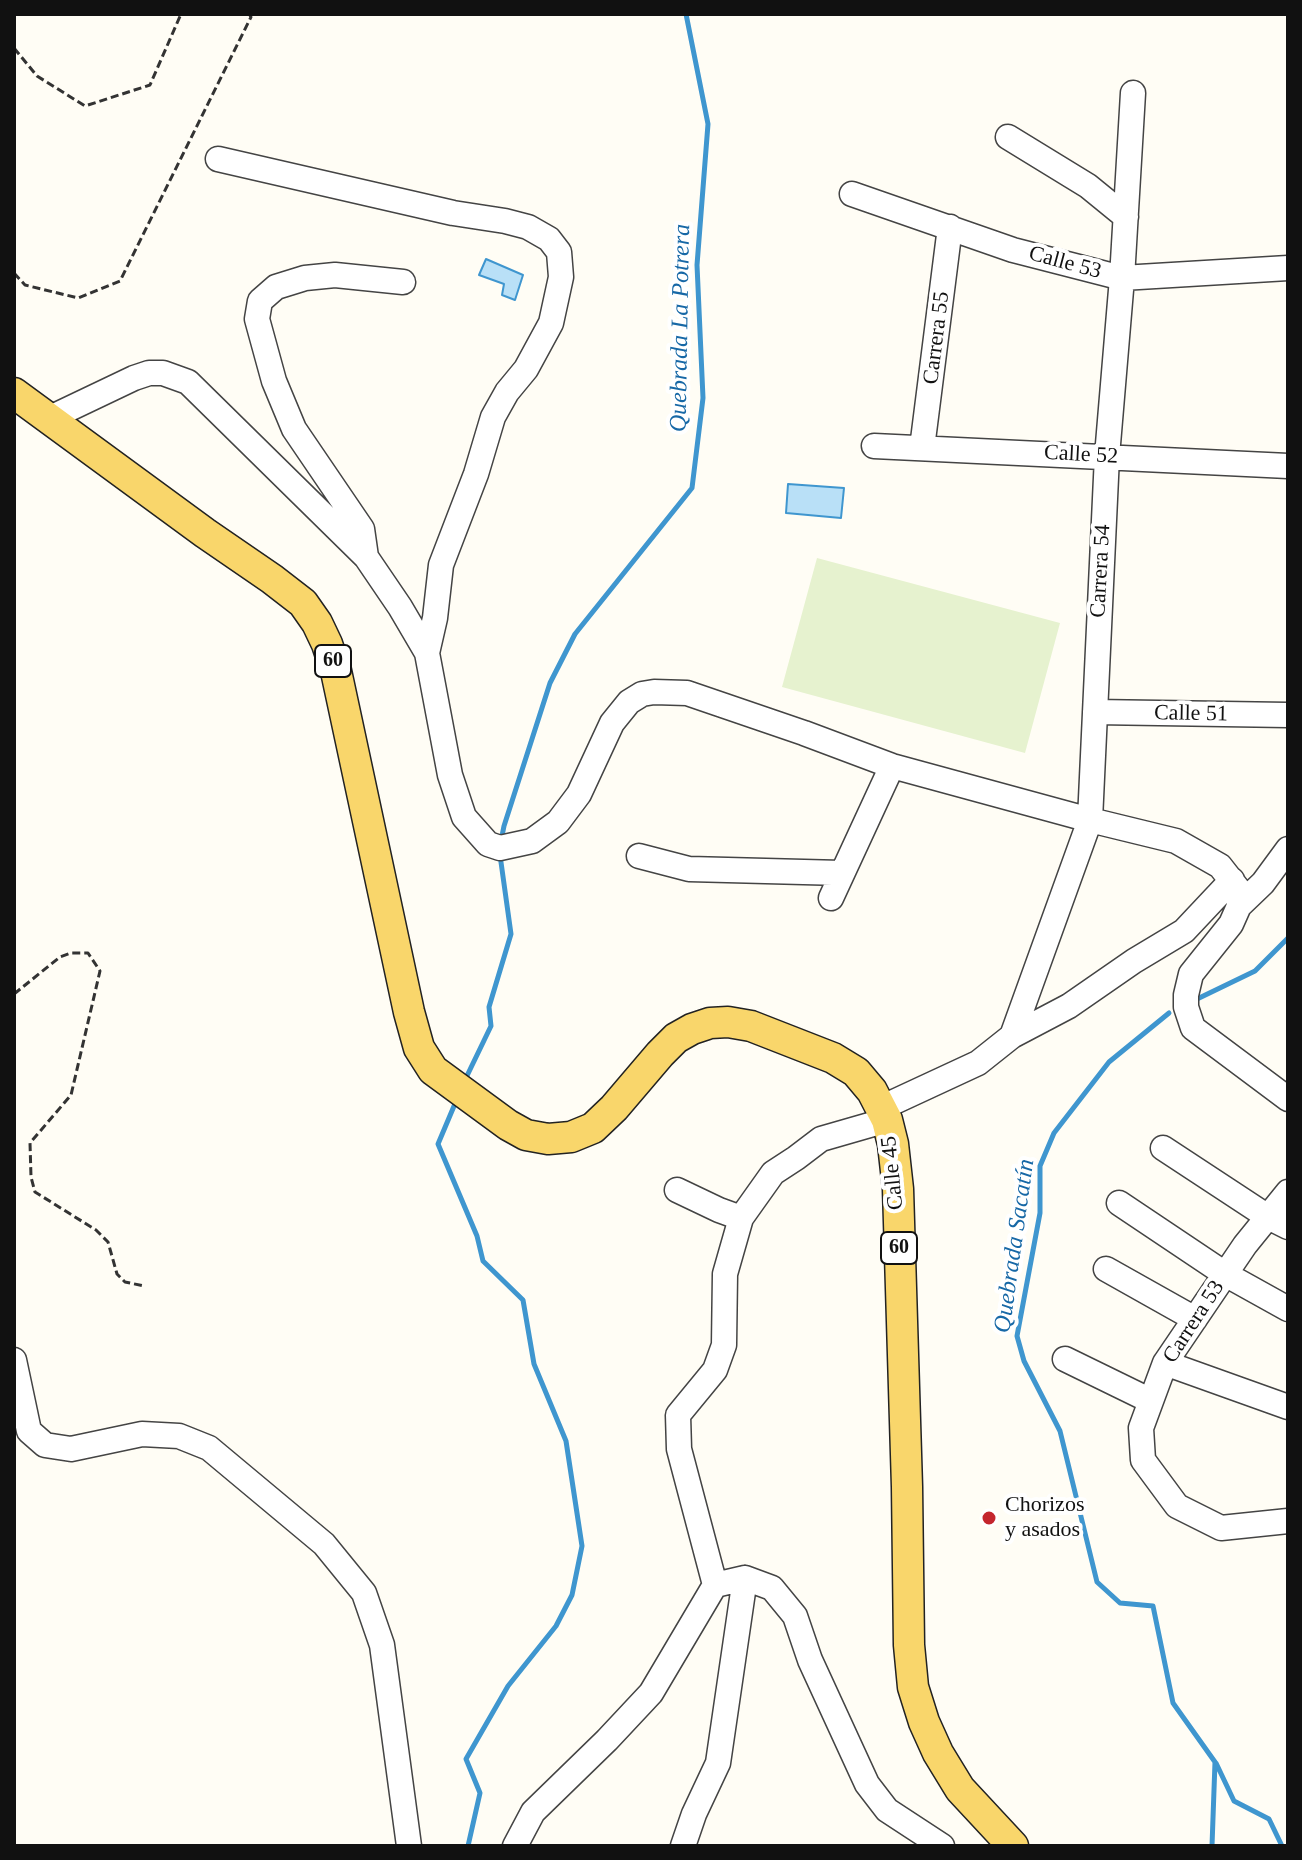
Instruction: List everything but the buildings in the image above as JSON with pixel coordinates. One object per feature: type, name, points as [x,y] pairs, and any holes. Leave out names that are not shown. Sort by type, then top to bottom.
[{"type":"main road","name":"60","points":[[14,393],[48,419]]},
{"type":"main road","name":"Calle 45","points":[[48,419],[272,579],[303,603],[317,623],[336,671],[409,1012],[419,1048],[433,1070],[508,1125],[526,1135],[548,1139],[571,1137],[593,1128],[676,1038],[710,1023],[751,1026],[833,1058],[856,1072],[872,1091],[884,1114],[893,1144],[898,1189],[909,1645],[913,1687],[938,1753],[960,1789],[1013,1846]]},
{"type":"street","name":"Carrera 54","points":[[1012,1036],[1090,820],[1107,456],[1133,93]]},
{"type":"street","points":[[1008,137],[1088,186],[1126,217]]},
{"type":"street","points":[[218,159],[528,227],[549,239],[559,252],[561,277],[551,323],[526,369],[507,392],[493,417],[476,474],[441,565],[435,618],[427,653]]},
{"type":"street","name":"Calle 53","points":[[852,194],[1013,250],[1122,278],[1288,268]]},
{"type":"street","name":"Carrera 55","points":[[922,448],[950,227]]},
{"type":"street","points":[[366,557],[362,529],[294,429],[274,381],[257,319],[260,301],[276,287],[305,278],[335,275],[403,282]]},
{"type":"street","points":[[48,419],[149,373],[163,373],[188,382],[366,557],[400,607],[427,653],[450,775],[464,817],[488,844],[500,848],[532,841],[558,822],[579,794],[612,723],[629,702],[642,694],[654,692],[687,693],[892,766],[1176,841],[1220,866],[1238,889],[1239,906]]},
{"type":"street","name":"Calle 52","points":[[874,446],[1288,466]]},
{"type":"street","name":"Calle 51","points":[[1095,712],[1288,715]]},
{"type":"street","points":[[831,898],[892,766]]},
{"type":"street","points":[[1288,849],[1263,883],[1239,906],[1231,924],[1191,974],[1186,995],[1186,1007],[1193,1028],[1288,1099]]},
{"type":"street","points":[[639,856],[689,869],[842,873]]},
{"type":"street","points":[[515,1846],[533,1812],[651,1693],[715,1585],[679,1449],[678,1415],[715,1370],[724,1345],[725,1274],[741,1218],[773,1173],[821,1139],[884,1114],[978,1063],[1012,1036],[1069,1006],[1184,931],[1232,880]]},
{"type":"street","points":[[1163,1148],[1278,1222]]},
{"type":"street","points":[[677,1190],[741,1218]]},
{"type":"street","name":"Carrera 53","points":[[1288,1192],[1278,1222],[1245,1245],[1165,1363],[1141,1428],[1143,1460],[1177,1506],[1221,1528],[1288,1521]]},
{"type":"street","points":[[1119,1203],[1225,1274],[1288,1309]]},
{"type":"street","points":[[1106,1269],[1195,1319]]},
{"type":"street","points":[[1065,1359],[1151,1401]]},
{"type":"street","points":[[14,1360],[29,1431],[45,1445],[71,1449],[142,1434],[179,1436],[209,1448],[324,1544],[344,1568],[364,1593],[382,1645],[409,1846]]},
{"type":"street","points":[[1165,1363],[1288,1407]]},
{"type":"street","points":[[715,1585],[745,1578],[772,1588],[795,1616],[810,1660],[867,1784],[887,1810],[942,1846]]},
{"type":"street","points":[[683,1846],[718,1763],[745,1578]]},
{"type":"path","points":[[14,48],[37,76],[85,106],[150,85],[181,14]]},
{"type":"path","points":[[14,273],[25,285],[78,298],[120,281],[251,17],[249,14]]},
{"type":"path","points":[[14,994],[60,957],[71,953],[88,953],[100,971],[71,1095],[30,1143],[31,1177],[35,1192],[96,1230],[108,1242],[117,1274],[125,1282],[144,1286]]},
{"type":"green space","points":[[817,558],[1060,623],[1025,753],[782,687]]},
{"type":"water","points":[[486,259],[523,275],[515,300],[502,295],[504,284],[479,275]]},
{"type":"water","points":[[788,484],[844,488],[841,518],[786,513]]},
{"type":"waterway","name":"Quebrada La Potrera","points":[[501,841],[550,683],[575,634],[692,488],[703,398],[697,265],[708,124],[686,14]]},
{"type":"waterway","name":"Quebrada La Potrera","points":[[464,1082],[491,1026],[489,1007],[511,934],[500,855]]},
{"type":"waterway","name":"Quebrada Sacatín","points":[[1195,1000],[1255,971],[1288,938]]},
{"type":"waterway","name":"Quebrada Sacatín","points":[[1169,1013],[1109,1062],[1054,1133],[1040,1166],[1040,1213],[1017,1336],[1024,1361],[1060,1431],[1097,1582],[1120,1603],[1153,1606],[1173,1703],[1215,1762],[1212,1846]]},
{"type":"waterway","name":"Quebrada La Potrera","points":[[457,1099],[438,1144],[477,1236],[483,1261],[523,1300],[534,1364],[566,1441],[582,1546],[572,1595],[556,1626],[508,1686],[466,1759],[480,1793],[468,1846]]},
{"type":"waterway","points":[[1216,1763],[1234,1801],[1269,1819],[1282,1846]]},
{"type":"place","name":"Chorizos y asados","points":[[989,1518]]}]
